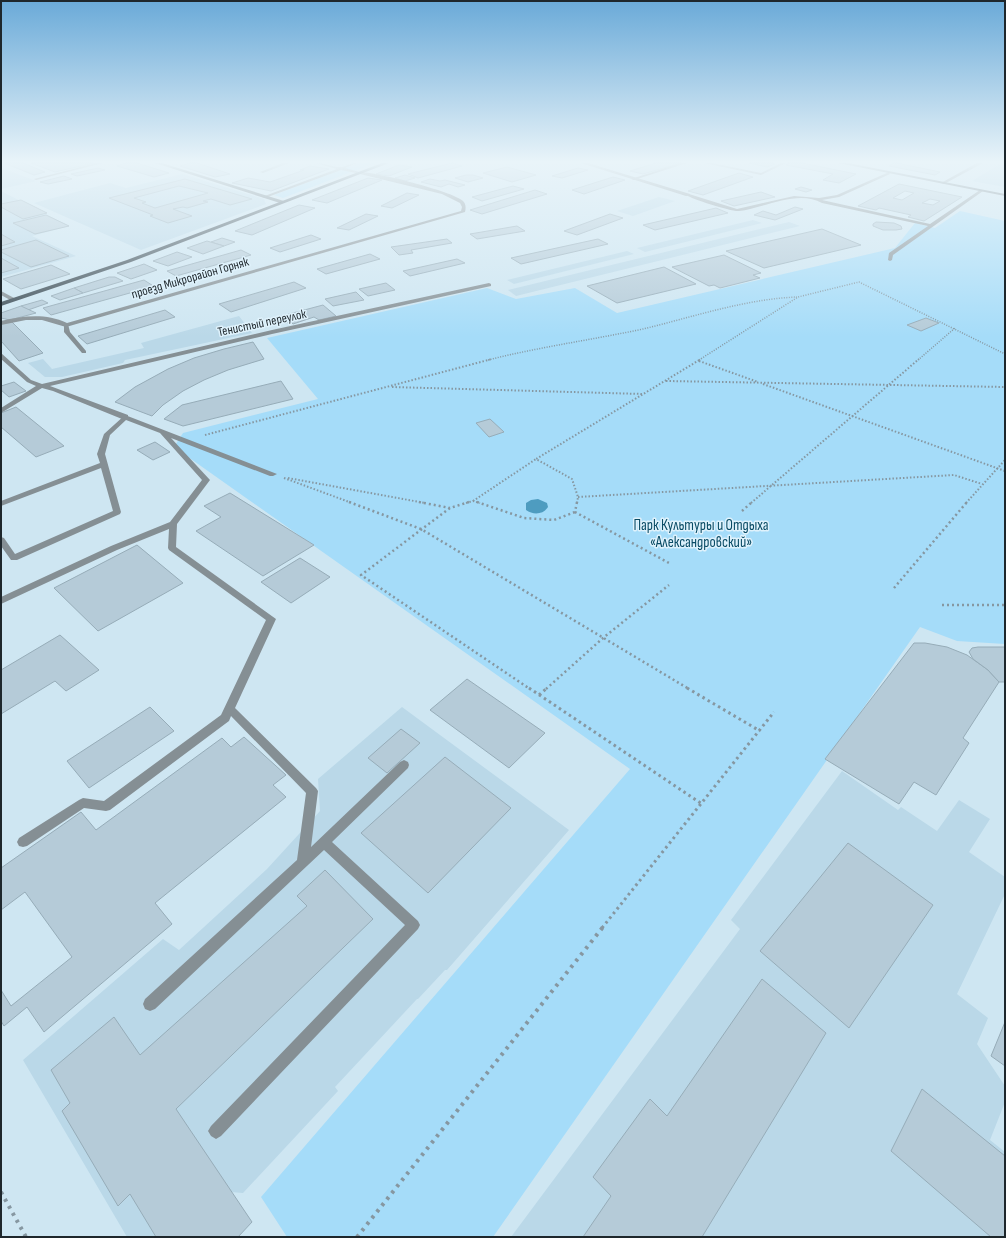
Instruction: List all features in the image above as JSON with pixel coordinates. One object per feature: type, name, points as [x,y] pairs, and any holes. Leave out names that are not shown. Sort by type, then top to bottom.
[{"type":"main road","points":[[1,304],[129,261],[233,221]]},
{"type":"street","name":"проезд Микрорайон Горняк","points":[[66,325],[432,221]]},
{"type":"street","name":"Тенистый переулок","points":[[1,411],[41,386],[264,334],[489,285]]},
{"type":"street","points":[[1,323],[31,317],[49,318],[66,325]]},
{"type":"street","points":[[1,356],[29,381],[41,386],[55,389],[125,417]]},
{"type":"lane","points":[[910,221],[930,225]]},
{"type":"lane","points":[[890,260],[891,254],[936,221]]},
{"type":"lane","points":[[1,293],[14,300]]},
{"type":"lane","points":[[66,325],[67,332],[84,352]]},
{"type":"lane","points":[[1,540],[14,558],[117,512],[101,454],[106,434],[125,417],[272,474]]},
{"type":"lane","points":[[1,601],[114,548],[173,524],[206,480],[163,433]]},
{"type":"lane","points":[[1,504],[104,464]]},
{"type":"lane","points":[[23,842],[83,803],[106,806],[225,718],[272,619],[172,548],[173,524]]},
{"type":"lane","points":[[229,708],[312,791],[303,863]]},
{"type":"lane","points":[[150,1004],[303,863],[404,765]]},
{"type":"lane","points":[[216,1131],[414,925],[324,842]]},
{"type":"path","points":[[184,440],[526,350],[641,329],[771,298],[798,297],[859,282],[1005,354]]},
{"type":"path","points":[[702,804],[361,575],[450,508],[473,501],[536,459],[698,361],[798,297]]},
{"type":"path","points":[[742,511],[850,416],[890,386],[954,328]]},
{"type":"path","points":[[698,361],[1005,471]]},
{"type":"path","points":[[665,381],[1005,387]]},
{"type":"path","points":[[389,387],[644,394]]},
{"type":"path","points":[[536,459],[572,479],[578,497],[575,512]]},
{"type":"path","points":[[894,588],[982,484],[1005,460]]},
{"type":"path","points":[[578,497],[954,475],[982,484]]},
{"type":"path","points":[[450,508],[280,476],[421,529],[760,731]]},
{"type":"path","points":[[473,501],[524,518],[554,520],[575,512],[669,563]]},
{"type":"path","points":[[539,695],[603,638],[669,585]]},
{"type":"path","points":[[942,605],[1005,605]]},
{"type":"path","points":[[357,1237],[774,712]]},
{"type":"path","points":[[1,1192],[26,1237]]},
{"type":"shaded area","points":[[1,221],[59,221],[69,226],[32,236],[76,256],[1,277]]},
{"type":"shaded area","points":[[74,221],[220,221],[141,250]]},
{"type":"shaded area","points":[[750,221],[762,223],[645,252],[637,248]]},
{"type":"shaded area","points":[[789,222],[800,226],[516,296],[508,290]]},
{"type":"shaded area","points":[[627,251],[634,254],[514,284],[507,280]]},
{"type":"shaded area","points":[[239,316],[252,333],[125,360],[123,363],[62,377],[45,377],[28,363],[43,359],[52,369],[144,348],[141,343]]},
{"type":"shaded area","points":[[538,499],[547,503],[548,507],[546,510],[541,513],[532,513],[526,510],[526,503],[531,500]]},
{"type":"shaded area","points":[[402,707],[569,830],[447,970],[445,970],[417,999],[335,1087],[338,1091],[243,1193],[231,1192],[187,1237],[127,1237],[23,1060],[163,939],[179,950],[267,869],[320,811],[318,779]]},
{"type":"shaded area","points":[[842,771],[898,810],[901,807],[937,831],[959,800],[990,819],[969,852],[1005,877],[1005,894],[957,994],[988,1018],[977,1044],[1005,1086],[1005,1102],[990,1140],[1005,1152],[1005,1237],[511,1237],[740,929],[731,920]]},
{"type":"green space","name":"Парк Культуры и Отдыха «Александровский»","points":[[946,221],[1005,221],[1005,644],[957,641],[920,627],[493,1237],[287,1237],[261,1197],[630,769],[174,447],[183,433],[318,399],[267,338],[487,288],[516,299],[575,288],[617,313],[895,248],[915,223],[935,228]]},
{"type":"building","points":[[22,221],[58,221],[69,226],[35,234],[13,223]]},
{"type":"building","points":[[162,221],[176,221],[168,223]]},
{"type":"building","points":[[260,221],[285,221],[252,235],[235,231]]},
{"type":"building","points":[[352,221],[368,221],[349,230],[337,228]]},
{"type":"building","points":[[592,221],[615,221],[577,235],[564,231]]},
{"type":"building","points":[[661,221],[695,221],[655,230],[643,225]]},
{"type":"building","points":[[876,222],[894,223],[901,226],[902,229],[883,230],[873,226]]},
{"type":"building","points":[[517,226],[525,231],[477,239],[470,234]]},
{"type":"building","points":[[822,229],[861,245],[764,268],[726,251]]},
{"type":"building","points":[[1,234],[15,242],[1,246]]},
{"type":"building","points":[[311,235],[321,239],[280,252],[270,248]]},
{"type":"building","points":[[222,238],[235,242],[224,246],[211,242]]},
{"type":"building","points":[[447,239],[452,243],[411,250],[413,253],[399,255],[391,247]]},
{"type":"building","points":[[598,239],[608,244],[521,264],[511,258]]},
{"type":"building","points":[[36,240],[69,256],[31,267],[1,252],[1,250]]},
{"type":"building","points":[[207,241],[224,246],[203,254],[187,248]]},
{"type":"building","points":[[241,250],[251,255],[176,276],[167,271]]},
{"type":"building","points":[[177,252],[192,257],[168,266],[153,261]]},
{"type":"building","points":[[370,254],[380,259],[326,274],[317,269]]},
{"type":"building","points":[[724,255],[761,273],[753,275],[760,278],[720,288],[714,285],[709,286],[672,267]]},
{"type":"building","points":[[1,258],[19,268],[1,273]]},
{"type":"building","points":[[457,259],[465,263],[410,276],[403,271]]},
{"type":"building","points":[[144,264],[157,270],[131,279],[117,273]]},
{"type":"building","points":[[51,265],[70,274],[21,289],[3,279]]},
{"type":"building","points":[[664,267],[696,284],[617,303],[587,286]]},
{"type":"building","points":[[109,277],[115,277],[123,281],[83,293],[74,288]]},
{"type":"building","points":[[144,280],[158,289],[141,294],[137,291],[51,315],[43,308]]},
{"type":"building","points":[[294,282],[306,288],[231,312],[219,304]]},
{"type":"building","points":[[386,283],[395,290],[368,296],[359,289]]},
{"type":"building","points":[[74,288],[83,293],[60,300],[51,296]]},
{"type":"building","points":[[356,292],[364,300],[333,306],[325,299]]},
{"type":"building","points":[[42,300],[48,303],[28,310],[21,306]]},
{"type":"building","points":[[323,305],[336,316],[319,320],[314,317],[293,324],[291,322],[285,323],[278,317]]},
{"type":"building","points":[[21,306],[36,313],[10,320],[1,318],[1,313]]},
{"type":"building","points":[[165,310],[175,317],[87,344],[78,336]]},
{"type":"building","points":[[926,318],[939,323],[921,331],[907,325]]},
{"type":"building","points":[[11,321],[43,353],[19,361],[1,341],[1,324]]},
{"type":"building","points":[[253,342],[264,359],[228,370],[204,380],[183,391],[163,405],[152,416],[115,402],[135,387],[168,369],[194,358]]},
{"type":"building","points":[[281,381],[293,399],[183,426],[164,419],[182,405]]},
{"type":"building","points":[[14,382],[26,391],[9,397],[1,390],[1,386]]},
{"type":"building","points":[[16,407],[64,446],[36,457],[1,427],[1,413]]},
{"type":"building","points":[[490,419],[504,432],[489,437],[476,423]]},
{"type":"building","points":[[155,442],[170,452],[153,460],[137,450]]},
{"type":"building","points":[[230,493],[314,545],[263,576],[196,531],[221,517],[204,506]]},
{"type":"building","points":[[137,545],[183,583],[98,631],[54,588]]},
{"type":"building","points":[[300,558],[330,577],[291,603],[261,582]]},
{"type":"building","points":[[60,635],[99,670],[66,691],[55,681],[1,714],[1,670]]},
{"type":"building","points":[[914,643],[925,643],[947,647],[967,655],[988,670],[999,682],[963,738],[969,743],[936,795],[914,782],[899,804],[825,759]]},
{"type":"building","points":[[1005,647],[1005,682],[999,682],[988,670],[973,659],[969,652],[972,648]]},
{"type":"building","points":[[467,679],[545,733],[509,768],[430,710]]},
{"type":"building","points":[[150,707],[174,731],[89,788],[67,761]]},
{"type":"building","points":[[401,729],[420,743],[387,773],[368,758]]},
{"type":"building","points":[[244,737],[286,775],[273,785],[286,797],[155,903],[172,924],[44,1032],[27,1007],[4,1026],[1,1021],[1,990],[11,1006],[72,957],[25,892],[1,910],[1,868],[81,812],[96,830],[222,738],[231,747]]},
{"type":"building","points":[[445,757],[511,808],[428,893],[361,833]]},
{"type":"building","points":[[848,843],[933,905],[849,1028],[760,951]]},
{"type":"building","points":[[325,870],[373,919],[176,1109],[252,1222],[238,1237],[156,1237],[130,1194],[118,1206],[62,1111],[70,1103],[51,1070],[114,1017],[140,1055],[307,906],[297,896]]},
{"type":"building","points":[[762,979],[826,1033],[702,1237],[583,1237],[611,1196],[593,1177],[650,1099],[667,1116]]},
{"type":"building","points":[[1005,1022],[1005,1066],[991,1056]]},
{"type":"building","points":[[922,1089],[1005,1156],[1005,1237],[991,1237],[891,1151]]}]
